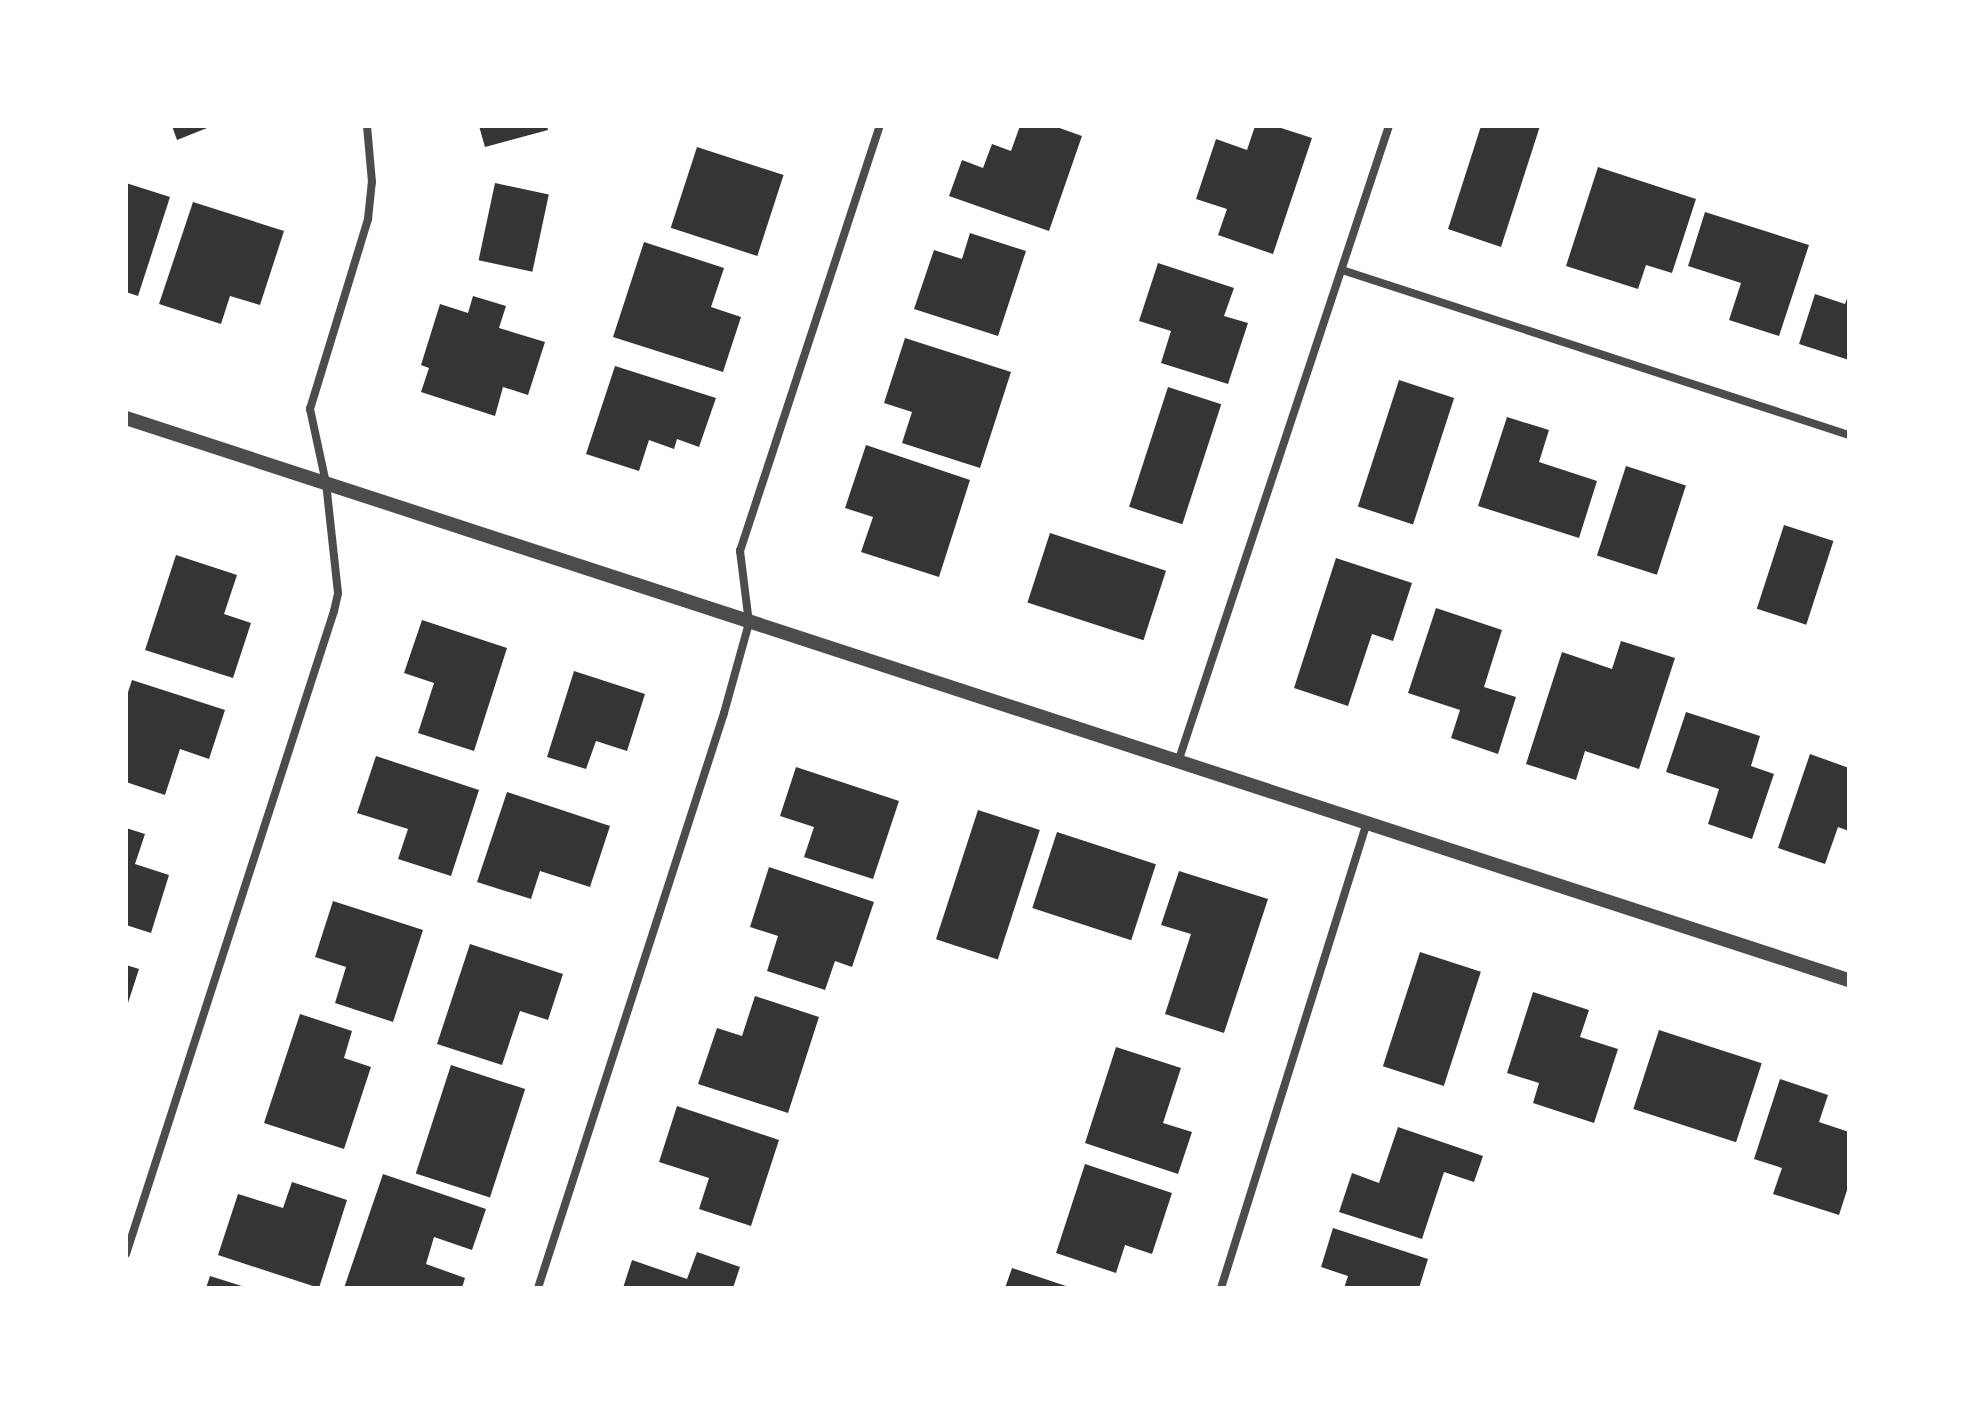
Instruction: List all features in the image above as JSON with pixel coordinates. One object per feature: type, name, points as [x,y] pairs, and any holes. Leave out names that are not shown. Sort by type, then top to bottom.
[{"type":"street","points":[[126,1254],[338,593],[326,483],[310,409],[368,219],[372,182],[367,126]]},
{"type":"street","points":[[538,1288],[749,623],[740,551],[880,126]]},
{"type":"street","points":[[1178,762],[1389,126]]},
{"type":"street","points":[[1342,270],[1849,435]]},
{"type":"street","points":[[126,418],[1849,980]]},
{"type":"street","points":[[1221,1288],[1367,823]]},
{"type":"building","points":[[172,126],[212,126],[177,140]]},
{"type":"building","points":[[479,126],[547,126],[548,130],[485,147]]},
{"type":"building","points":[[1020,126],[1054,126],[1082,136],[1049,231],[949,196],[962,160],[983,168],[992,144],[1011,151]]},
{"type":"building","points":[[1255,126],[1275,126],[1312,138],[1273,254],[1218,235],[1227,209],[1196,199],[1216,139],[1247,150]]},
{"type":"building","points":[[1481,126],[1540,126],[1501,247],[1448,229]]},
{"type":"building","points":[[697,147],[784,175],[757,256],[671,228]]},
{"type":"building","points":[[1598,167],[1696,199],[1672,273],[1646,265],[1638,289],[1566,266]]},
{"type":"building","points":[[126,183],[170,197],[138,296],[126,292]]},
{"type":"building","points":[[495,183],[549,194],[532,272],[479,260]]},
{"type":"building","points":[[193,202],[284,231],[260,305],[230,296],[221,324],[159,304]]},
{"type":"building","points":[[1705,212],[1809,245],[1779,336],[1729,320],[1741,283],[1688,266]]},
{"type":"building","points":[[970,233],[1026,251],[998,336],[914,309],[934,250],[962,259]]},
{"type":"building","points":[[644,242],[724,268],[711,307],[741,317],[723,372],[613,337]]},
{"type":"building","points":[[1158,263],[1234,288],[1224,316],[1248,323],[1228,384],[1161,363],[1171,331],[1139,321]]},
{"type":"building","points":[[1849,293],[1849,360],[1799,344],[1815,294],[1845,304]]},
{"type":"building","points":[[473,296],[506,306],[499,328],[545,342],[528,395],[503,387],[495,416],[421,392],[429,368],[421,365],[440,304],[468,313]]},
{"type":"building","points":[[905,338],[1011,372],[980,468],[902,443],[912,412],[884,403]]},
{"type":"building","points":[[615,366],[716,398],[699,447],[677,439],[674,449],[649,440],[639,471],[586,454]]},
{"type":"building","points":[[1399,380],[1454,398],[1413,524],[1358,506]]},
{"type":"building","points":[[1168,387],[1221,404],[1182,524],[1129,507]]},
{"type":"building","points":[[1507,417],[1549,430],[1539,462],[1597,481],[1579,538],[1478,506]]},
{"type":"building","points":[[866,445],[970,480],[939,577],[861,552],[873,517],[845,508]]},
{"type":"building","points":[[1626,466],[1686,485],[1657,575],[1597,555]]},
{"type":"building","points":[[1784,525],[1833,541],[1806,625],[1757,609]]},
{"type":"building","points":[[1050,533],[1166,571],[1143,640],[1027,602]]},
{"type":"building","points":[[176,555],[237,575],[224,614],[251,623],[233,678],[145,650]]},
{"type":"building","points":[[1336,558],[1412,583],[1393,641],[1372,634],[1348,706],[1294,688]]},
{"type":"building","points":[[1436,608],[1502,630],[1484,687],[1516,697],[1498,754],[1451,738],[1460,710],[1408,693]]},
{"type":"building","points":[[422,620],[507,648],[474,751],[418,733],[434,683],[404,673]]},
{"type":"building","points":[[1621,641],[1675,658],[1639,769],[1585,751],[1576,780],[1526,764],[1562,652],[1612,669]]},
{"type":"building","points":[[574,671],[645,694],[627,751],[596,741],[586,769],[547,757]]},
{"type":"building","points":[[132,680],[225,710],[209,759],[180,749],[165,795],[126,782],[126,698]]},
{"type":"building","points":[[1686,712],[1760,736],[1751,766],[1774,774],[1752,839],[1708,824],[1719,789],[1666,772]]},
{"type":"building","points":[[1810,754],[1849,768],[1849,831],[1838,827],[1825,864],[1778,848]]},
{"type":"building","points":[[376,756],[479,790],[451,876],[398,859],[408,829],[357,813]]},
{"type":"building","points":[[796,767],[899,801],[873,879],[804,857],[814,827],[780,816]]},
{"type":"building","points":[[507,792],[610,826],[590,887],[540,871],[531,899],[477,882]]},
{"type":"building","points":[[978,810],[1040,830],[998,959],[936,939]]},
{"type":"building","points":[[126,828],[145,834],[135,864],[169,875],[151,933],[126,925]]},
{"type":"building","points":[[1057,832],[1156,864],[1131,940],[1032,908]]},
{"type":"building","points":[[769,867],[874,902],[852,967],[835,961],[825,990],[767,971],[778,936],[750,927]]},
{"type":"building","points":[[1179,871],[1268,899],[1224,1033],[1165,1014],[1191,934],[1161,925]]},
{"type":"building","points":[[333,901],[423,930],[393,1022],[335,1003],[346,967],[315,957]]},
{"type":"building","points":[[470,944],[563,974],[548,1020],[520,1011],[502,1065],[437,1044]]},
{"type":"building","points":[[1420,952],[1481,972],[1444,1086],[1383,1066]]},
{"type":"building","points":[[126,965],[139,969],[127,1006],[126,1006]]},
{"type":"building","points":[[1533,992],[1589,1010],[1580,1037],[1618,1049],[1594,1123],[1533,1103],[1539,1083],[1507,1073]]},
{"type":"building","points":[[755,996],[819,1017],[788,1113],[698,1084],[717,1028],[742,1036]]},
{"type":"building","points":[[300,1014],[352,1031],[344,1058],[371,1067],[344,1149],[264,1123]]},
{"type":"building","points":[[1659,1030],[1762,1063],[1736,1142],[1633,1109]]},
{"type":"building","points":[[1116,1047],[1181,1068],[1163,1123],[1192,1132],[1178,1174],[1085,1143]]},
{"type":"building","points":[[451,1065],[525,1089],[490,1198],[416,1173]]},
{"type":"building","points":[[1780,1079],[1828,1095],[1819,1122],[1849,1132],[1849,1184],[1839,1215],[1773,1194],[1782,1168],[1754,1159]]},
{"type":"building","points":[[677,1106],[779,1140],[751,1226],[699,1209],[709,1178],[659,1162]]},
{"type":"building","points":[[1398,1127],[1483,1156],[1474,1182],[1444,1172],[1422,1239],[1339,1212],[1352,1173],[1379,1183]]},
{"type":"building","points":[[1085,1164],[1172,1193],[1152,1254],[1125,1245],[1116,1273],[1056,1253]]},
{"type":"building","points":[[383,1174],[486,1209],[472,1250],[434,1237],[426,1264],[465,1278],[462,1288],[344,1288]]},
{"type":"building","points":[[292,1182],[347,1200],[319,1288],[218,1255],[238,1194],[283,1208]]},
{"type":"building","points":[[1333,1228],[1428,1259],[1419,1288],[1344,1288],[1348,1276],[1321,1267]]},
{"type":"building","points":[[697,1252],[740,1267],[733,1288],[623,1288],[632,1260],[687,1279]]},
{"type":"building","points":[[1012,1268],[1069,1287],[1069,1288],[1005,1288]]},
{"type":"building","points":[[210,1276],[245,1287],[245,1288],[206,1288]]}]
